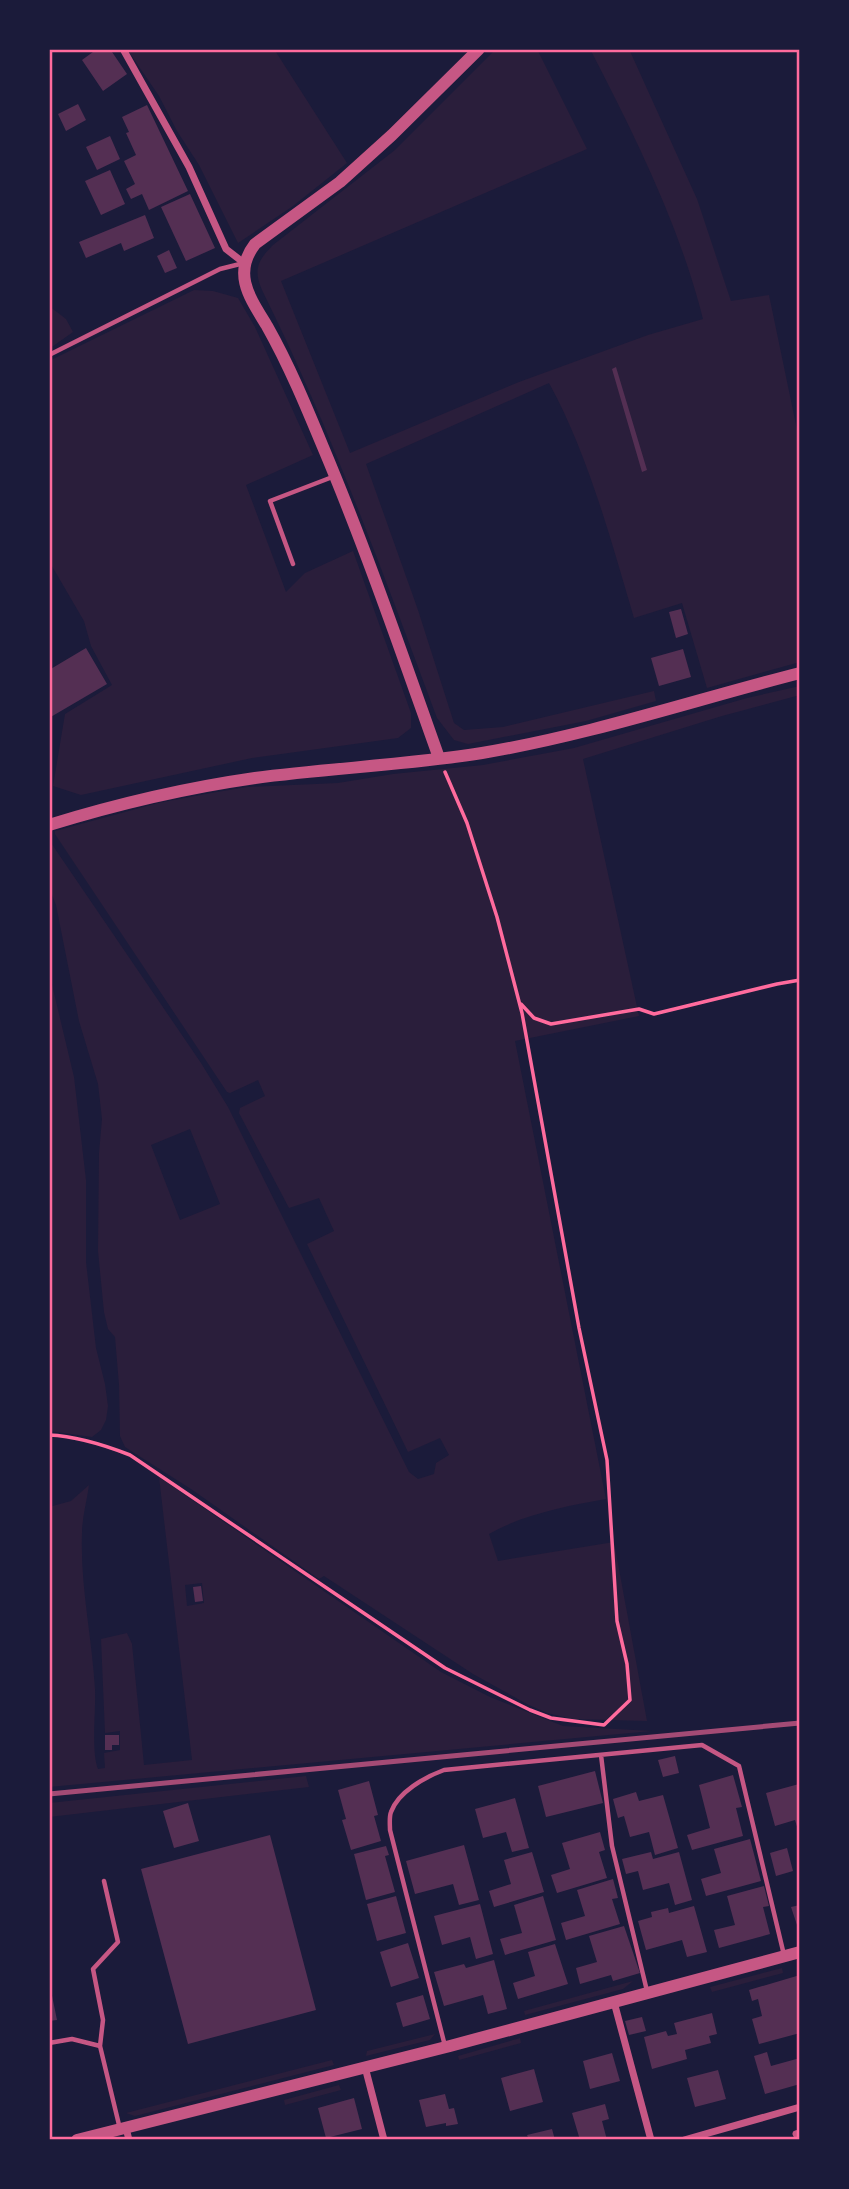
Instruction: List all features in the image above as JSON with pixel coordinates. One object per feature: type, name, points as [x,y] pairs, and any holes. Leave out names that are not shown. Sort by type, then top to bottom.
[{"type":"street","points":[[123,49],[188,167],[226,249],[244,263]]},
{"type":"street","points":[[439,758],[359,535],[290,371],[249,294],[244,277],[244,263],[255,244],[341,182],[479,49]]},
{"type":"street","points":[[49,825],[131,802],[210,785],[480,753],[575,735],[800,673]]},
{"type":"street","points":[[77,2140],[125,2133],[800,1952]]},
{"type":"street","points":[[614,2002],[651,2140]]},
{"type":"street","points":[[365,2067],[384,2140]]},
{"type":"street","points":[[684,2140],[800,2107]]},
{"type":"lane","points":[[49,355],[220,269],[244,263]]},
{"type":"lane","points":[[293,564],[270,500],[335,476]]},
{"type":"lane","points":[[446,2047],[390,1830],[391,1813],[400,1799],[415,1785],[444,1770],[702,1745],[722,1754],[739,1766],[784,1956]]},
{"type":"lane","points":[[601,1755],[612,1846],[647,1993]]},
{"type":"lane","points":[[104,1881],[118,1942],[93,1969],[103,2020],[100,2046],[125,2133]]},
{"type":"lane","points":[[49,2043],[72,2039],[100,2046]]},
{"type":"path","points":[[49,1435],[108,1447],[130,1455],[445,1668],[530,1710],[551,1718],[604,1726],[630,1700],[627,1664],[617,1622],[607,1460],[579,1328],[519,1002],[497,917],[467,823],[439,758]]},
{"type":"path","points":[[519,1002],[534,1018],[551,1024],[639,1009],[654,1014],[800,980]]},
{"type":"shaded area","points":[[127,49],[274,49],[347,163],[293,206],[238,243],[199,165],[159,96]]},
{"type":"shaded area","points":[[496,49],[537,49],[587,149],[281,281],[350,453],[519,382],[648,335],[703,319],[669,215],[590,49],[629,49],[697,199],[731,301],[769,295],[800,444],[800,662],[707,688],[682,603],[634,618],[587,468],[549,383],[366,464],[418,610],[454,723],[464,730],[503,727],[654,691],[656,701],[586,721],[468,744],[454,740],[437,718],[355,502],[311,395],[259,283],[258,266],[273,245],[395,150]]},
{"type":"shaded area","points":[[194,290],[213,291],[238,298],[255,327],[313,455],[246,485],[286,592],[305,573],[353,551],[411,713],[411,728],[398,738],[252,758],[81,795],[53,786],[65,714],[112,685],[91,646],[84,621],[49,561],[49,361]]},
{"type":"shaded area","points":[[49,306],[66,319],[73,332],[49,349]]},
{"type":"shaded area","points":[[800,686],[800,695],[583,759],[639,1016],[515,1041],[606,1499],[531,1516],[489,1534],[498,1561],[614,1542],[647,1721],[573,1719],[547,1713],[527,1704],[473,1674],[324,1576],[319,1579],[191,1489],[125,1447],[120,1436],[115,1337],[108,1329],[104,1312],[98,1251],[102,1119],[98,1084],[79,1021],[56,905],[49,887],[49,840],[228,1107],[409,1472],[418,1479],[434,1474],[436,1463],[449,1455],[440,1438],[408,1452],[307,1244],[334,1231],[319,1198],[289,1208],[239,1113],[240,1108],[265,1096],[258,1080],[227,1092],[55,831],[158,803],[247,787],[338,783],[393,774],[483,765],[574,748],[747,698]],"holes":[[[190,1129],[220,1204],[180,1220],[151,1145]]]},
{"type":"shaded area","points":[[49,972],[74,1077],[86,1180],[86,1262],[96,1348],[108,1406],[101,1430],[92,1437],[49,1431]]},
{"type":"shaded area","points":[[159,1477],[441,1672],[490,1697],[563,1726],[652,1731],[49,1787],[49,1507],[71,1501],[89,1485],[83,1521],[82,1553],[95,1689],[94,1742],[98,1769],[105,1768],[104,1753],[120,1750],[120,1731],[105,1733],[101,1639],[127,1633],[132,1644],[144,1765],[192,1760]],"holes":[[[202,1583],[204,1603],[187,1606],[185,1585]]]},
{"type":"shaded area","points":[[306,1776],[309,1787],[49,1817],[49,1803]]},
{"type":"shaded area","points":[[782,1968],[783,1973],[712,1992],[710,1987]]},
{"type":"shaded area","points":[[633,1981],[623,1989],[525,2015],[524,2011]]},
{"type":"shaded area","points":[[435,2034],[430,2040],[366,2056],[367,2051]]},
{"type":"shaded area","points":[[520,2038],[521,2043],[459,2060],[458,2056]]},
{"type":"shaded area","points":[[332,2060],[334,2065],[135,2116],[126,2113]]},
{"type":"shaded area","points":[[339,2085],[341,2090],[285,2105],[284,2100]]},
{"type":"building","points":[[97,49],[110,49],[127,74],[103,91],[82,60]]},
{"type":"building","points":[[78,104],[86,120],[66,131],[58,114]]},
{"type":"building","points":[[147,105],[188,191],[149,210],[142,194],[131,199],[126,189],[135,184],[124,161],[136,155],[122,117]]},
{"type":"building","points":[[110,136],[120,159],[97,170],[86,147]]},
{"type":"building","points":[[110,170],[125,204],[101,215],[85,181]]},
{"type":"building","points":[[190,194],[215,248],[186,261],[161,207]]},
{"type":"building","points":[[145,215],[154,238],[124,251],[121,243],[86,258],[79,242]]},
{"type":"building","points":[[169,250],[177,268],[165,273],[157,256]]},
{"type":"building","points":[[616,367],[647,470],[642,472],[612,369]]},
{"type":"building","points":[[681,609],[688,634],[676,638],[669,612]]},
{"type":"building","points":[[86,648],[107,684],[49,718],[49,670]]},
{"type":"building","points":[[683,649],[691,677],[659,686],[651,658]]},
{"type":"building","points":[[201,1586],[203,1601],[195,1602],[193,1587]]},
{"type":"building","points":[[105,1735],[119,1735],[119,1745],[112,1745],[112,1750],[105,1750]]},
{"type":"building","points":[[675,1756],[679,1773],[663,1777],[658,1760]]},
{"type":"building","points":[[595,1771],[603,1803],[546,1817],[538,1786]]},
{"type":"building","points":[[733,1775],[742,1807],[736,1808],[743,1836],[692,1850],[687,1835],[710,1828],[699,1785]]},
{"type":"building","points":[[369,1781],[378,1815],[374,1816],[381,1841],[351,1850],[342,1820],[346,1819],[338,1790]]},
{"type":"building","points":[[799,1784],[799,1833],[795,1820],[775,1826],[766,1793]]},
{"type":"building","points":[[636,1792],[639,1801],[663,1795],[678,1848],[655,1855],[649,1832],[630,1837],[624,1816],[618,1818],[613,1799]]},
{"type":"building","points":[[515,1798],[529,1848],[512,1852],[506,1832],[483,1838],[475,1809]]},
{"type":"building","points":[[188,1803],[199,1841],[174,1848],[163,1811]]},
{"type":"building","points":[[600,1832],[605,1850],[599,1852],[607,1878],[557,1893],[551,1875],[570,1869],[562,1843]]},
{"type":"building","points":[[270,1835],[316,2010],[188,2044],[141,1869]]},
{"type":"building","points":[[750,1839],[761,1881],[706,1896],[701,1879],[721,1873],[714,1849]]},
{"type":"building","points":[[464,1845],[479,1900],[459,1905],[453,1884],[415,1894],[406,1861]]},
{"type":"building","points":[[386,1846],[389,1855],[385,1856],[395,1892],[366,1900],[354,1854]]},
{"type":"building","points":[[787,1848],[793,1871],[776,1876],[770,1853]]},
{"type":"building","points":[[532,1852],[544,1892],[494,1907],[489,1891],[511,1884],[504,1860]]},
{"type":"building","points":[[651,1852],[653,1859],[679,1852],[692,1900],[675,1905],[669,1883],[643,1890],[638,1871],[626,1874],[622,1859]]},
{"type":"building","points":[[613,1879],[618,1898],[612,1899],[620,1924],[566,1940],[561,1923],[585,1916],[577,1890]]},
{"type":"building","points":[[764,1886],[769,1906],[763,1907],[770,1934],[719,1948],[714,1930],[735,1925],[727,1896]]},
{"type":"building","points":[[396,1896],[406,1933],[377,1941],[367,1904]]},
{"type":"building","points":[[543,1896],[556,1940],[505,1955],[500,1939],[522,1933],[514,1905]]},
{"type":"building","points":[[480,1904],[493,1954],[476,1959],[470,1937],[442,1945],[434,1916]]},
{"type":"building","points":[[800,1905],[800,1924],[797,1925],[791,1907]]},
{"type":"building","points":[[694,1906],[707,1952],[687,1957],[682,1940],[646,1950],[638,1921],[652,1917],[651,1912],[668,1908],[669,1913]]},
{"type":"building","points":[[624,1926],[640,1973],[613,1981],[611,1975],[580,1984],[576,1968],[597,1962],[589,1936]]},
{"type":"building","points":[[408,1943],[419,1978],[391,1987],[380,1952]]},
{"type":"building","points":[[555,1944],[568,1984],[518,1999],[513,1983],[535,1976],[528,1952]]},
{"type":"building","points":[[494,1960],[507,2009],[488,2014],[483,1995],[444,2006],[434,1972],[464,1964],[466,1968]]},
{"type":"building","points":[[800,1975],[800,2033],[759,2044],[752,2019],[762,2016],[758,1999],[752,2001],[749,1990]]},
{"type":"building","points":[[49,1981],[57,2020],[49,2021]]},
{"type":"building","points":[[423,1995],[430,2019],[403,2027],[396,2003]]},
{"type":"building","points":[[712,2013],[717,2034],[709,2036],[711,2043],[685,2050],[687,2059],[652,2069],[644,2037],[666,2031],[668,2036],[677,2034],[674,2023]]},
{"type":"building","points":[[642,2017],[646,2031],[629,2035],[625,2021]]},
{"type":"building","points":[[767,2052],[771,2066],[800,2058],[800,2084],[765,2094],[754,2056]]},
{"type":"building","points":[[612,2053],[620,2081],[590,2089],[583,2061]]},
{"type":"building","points":[[534,2069],[543,2102],[510,2111],[501,2078]]},
{"type":"building","points":[[718,2070],[726,2099],[695,2107],[687,2078]]},
{"type":"building","points":[[445,2094],[449,2109],[454,2108],[458,2124],[446,2126],[446,2123],[426,2127],[419,2100]]},
{"type":"building","points":[[354,2098],[362,2129],[326,2138],[318,2108]]},
{"type":"building","points":[[605,2104],[609,2119],[602,2121],[607,2140],[580,2140],[572,2113]]},
{"type":"building","points":[[552,2129],[555,2140],[529,2140],[527,2135]]},
{"type":"railway","points":[[49,1794],[800,1723]]}]
